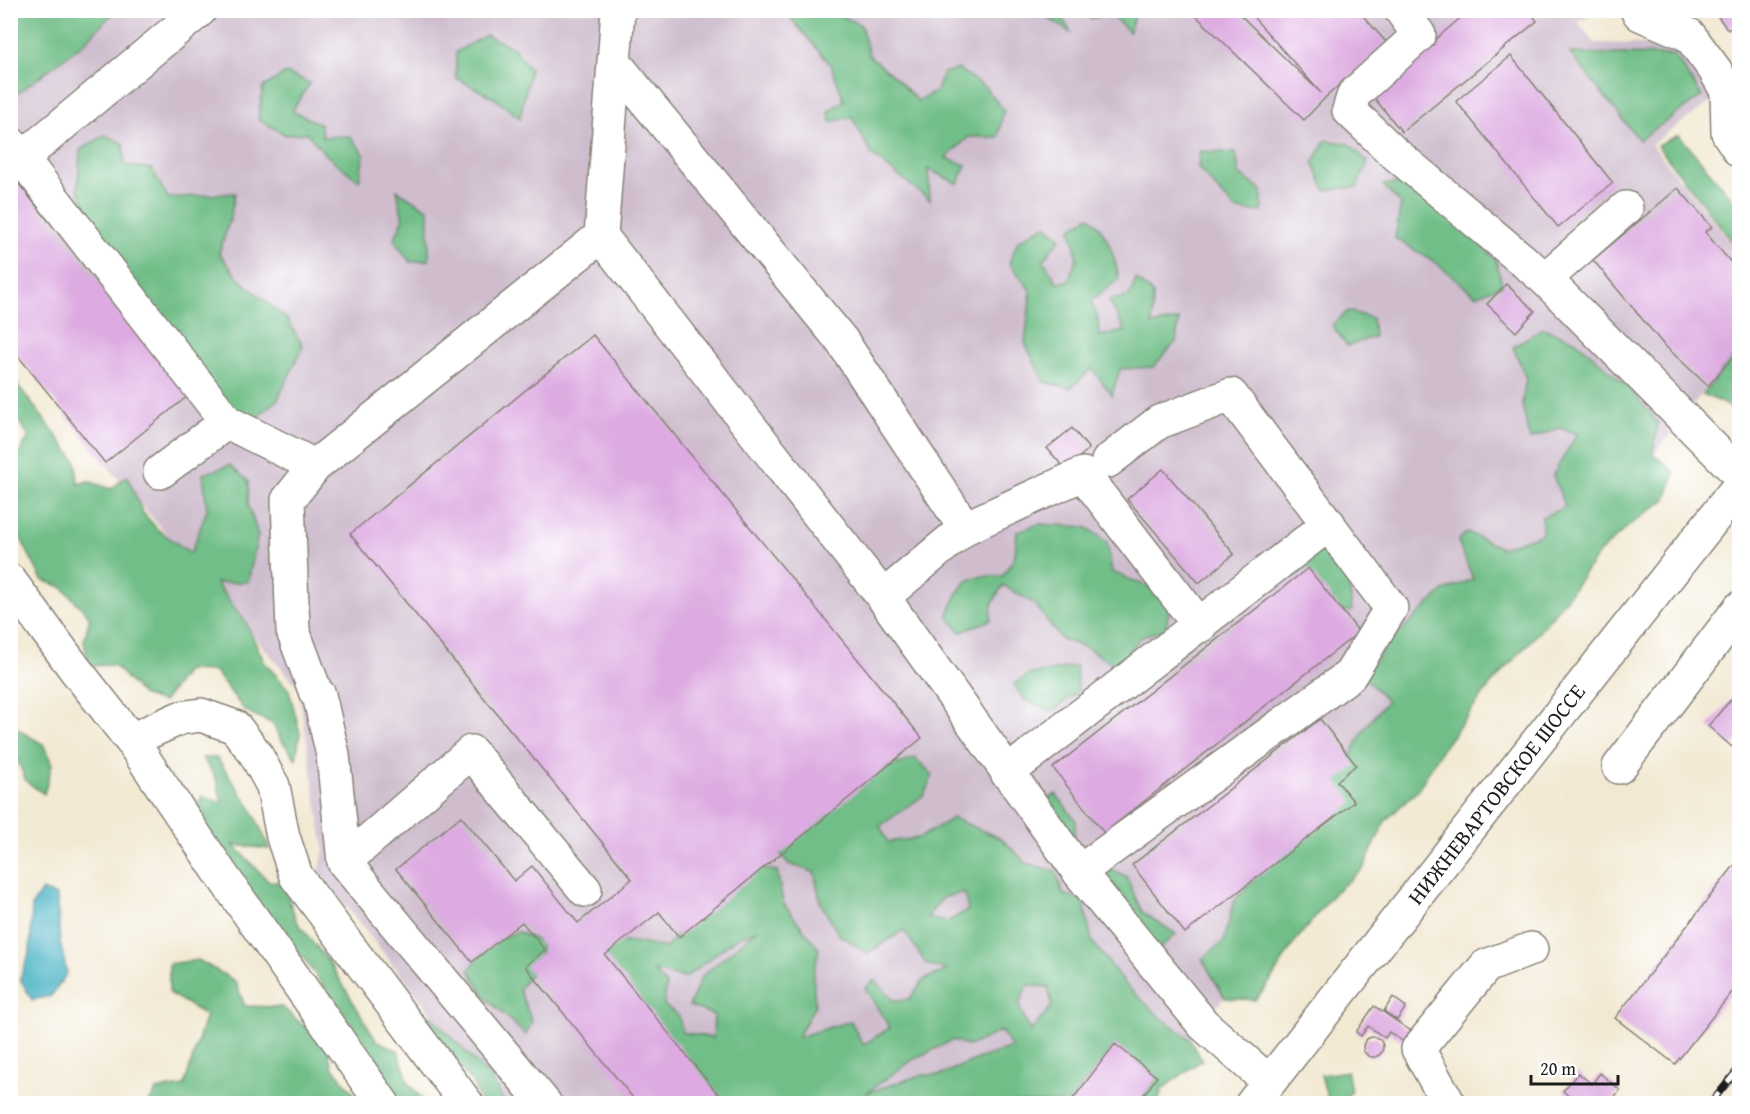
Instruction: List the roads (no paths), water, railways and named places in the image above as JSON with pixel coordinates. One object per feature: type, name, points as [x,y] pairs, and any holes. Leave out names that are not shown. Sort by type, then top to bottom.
[{"type":"street","points":[[200,10],[16,151],[227,422],[315,466]]},
{"type":"street","points":[[618,10],[601,236],[883,597],[1079,872],[1261,1093]]},
{"type":"street","points":[[1401,10],[1419,36],[1354,94],[1350,110],[1392,151],[1545,279],[1740,476]]},
{"type":"street","points":[[1637,10],[1640,14],[1689,35],[1715,70],[1727,91],[1728,133],[1740,151]]},
{"type":"street","points":[[614,62],[842,341],[965,528]]},
{"type":"street","points":[[1545,279],[1626,208]]},
{"type":"street","points":[[545,1104],[344,862],[333,755],[319,694],[316,693],[293,631],[288,500],[315,466],[601,236]]},
{"type":"street","points":[[1079,872],[1350,675],[1391,608],[1231,395],[1160,422],[1108,461]]},
{"type":"street","points":[[160,472],[227,422]]},
{"type":"street","points":[[883,597],[965,528],[1083,474],[1200,626]]},
{"type":"street","name":"НИЖНЕВАРТОВСКОЕ ШОССЕ","points":[[1261,1093],[1740,485]]},
{"type":"street","points":[[1007,773],[1329,524]]},
{"type":"street","points":[[10,581],[131,740],[219,871],[383,1104]]},
{"type":"street","points":[[1619,767],[1740,608]]},
{"type":"street","points":[[131,740],[180,718],[201,715],[235,727],[255,753],[273,786],[283,837],[296,876],[467,1104]]},
{"type":"street","points":[[344,862],[471,752],[585,890]]},
{"type":"street","points":[[1449,1104],[1418,1049],[1486,966],[1531,949]]},
{"type":"water","points":[[42,890],[57,896],[60,942],[67,973],[51,996],[32,1000],[20,979],[30,951],[32,905]]},
{"type":"railway","points":[[1710,1104],[1740,1067]]}]
